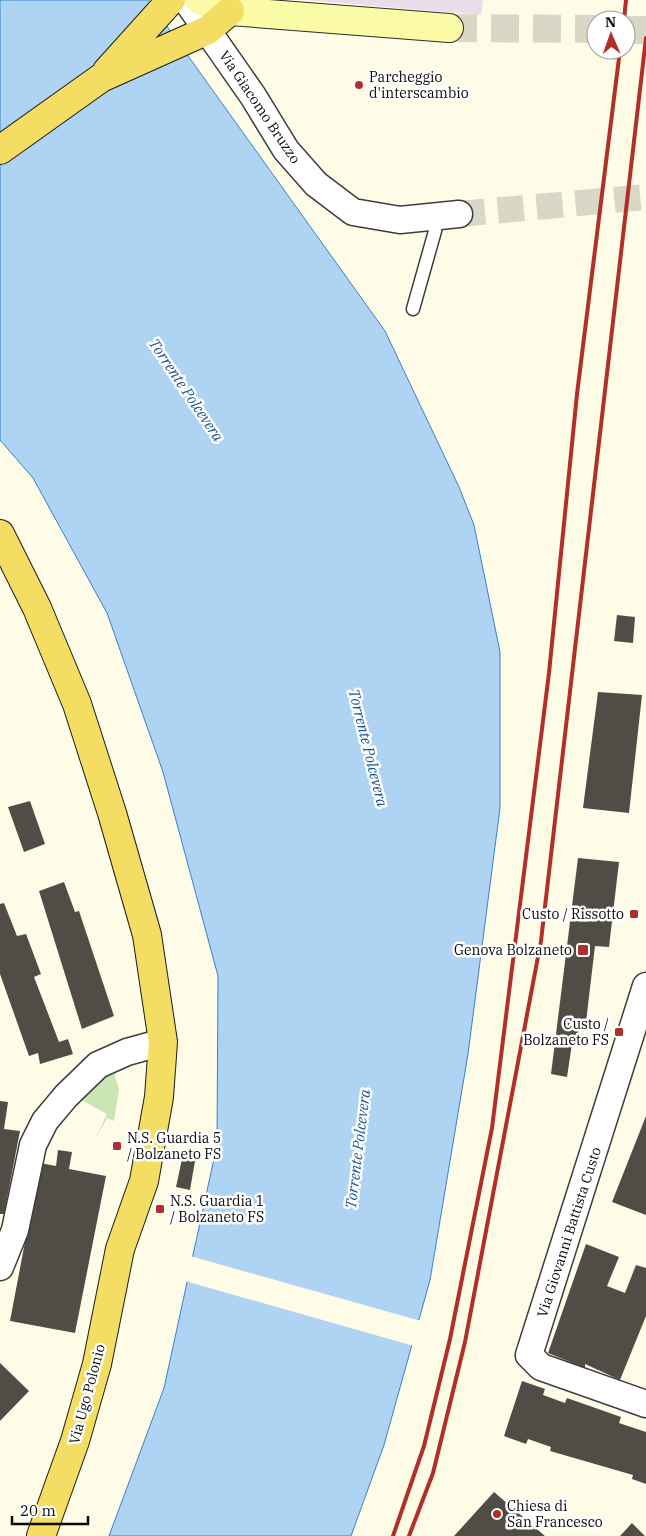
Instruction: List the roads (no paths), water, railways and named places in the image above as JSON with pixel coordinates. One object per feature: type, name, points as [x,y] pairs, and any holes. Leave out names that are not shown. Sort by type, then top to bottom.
[{"type":"main road","points":[[200,0],[230,12],[449,28]]},
{"type":"main road","points":[[101,78],[163,8]]},
{"type":"main road","points":[[0,150],[101,78],[208,30],[230,12]]},
{"type":"main road","name":"Via Ugo Polonio","points":[[0,534],[37,608],[77,704],[112,813],[147,935],[163,1042],[159,1097],[144,1182],[120,1249],[97,1364],[75,1441],[41,1536]]},
{"type":"street","name":"Via Giacomo Bruzzo","points":[[186,0],[208,30],[286,150],[316,184],[353,212],[400,220],[448,215]]},
{"type":"street","name":"Via Giovanni Battista Custo","points":[[646,986],[530,1355],[541,1367],[646,1404]]},
{"type":"street","points":[[0,1267],[15,1230],[33,1145],[45,1121],[66,1096],[98,1066],[127,1052],[163,1042]]},
{"type":"lane","points":[[413,309],[433,239],[448,215]]},
{"type":"water","name":"Torrente Polcevera","points":[[0,0],[148,0],[385,331],[459,487],[474,525],[500,652],[500,808],[468,1054],[430,1280],[384,1445],[351,1536],[109,1536],[164,1388],[217,1145],[218,976],[163,772],[107,613],[33,478],[0,440]]},
{"type":"tunnel","points":[[449,28],[586,29]]},
{"type":"tunnel","points":[[636,30],[646,30]]},
{"type":"tunnel","points":[[459,214],[646,197]]},
{"type":"railway","points":[[625,10],[626,0]]},
{"type":"railway","points":[[409,1536],[433,1473],[465,1342],[541,941],[646,38]]},
{"type":"railway","points":[[393,1536],[424,1446],[450,1339],[492,1128],[549,673],[577,394],[619,60]]},
{"type":"place","name":"Parcheggio d'interscambio","points":[[359,85]]},
{"type":"place","name":"Custo / Rissotto","points":[[634,914]]},
{"type":"place","name":"Genova Bolzaneto","points":[[583,950]]},
{"type":"place","name":"Custo / Bolzaneto FS","points":[[619,1032]]},
{"type":"place","name":"N.S. Guardia 5 / Bolzaneto FS","points":[[117,1146]]},
{"type":"place","name":"N.S. Guardia 1 / Bolzaneto FS","points":[[160,1209]]},
{"type":"place","name":"Chiesa di San Francesco","points":[[497,1514]]}]
